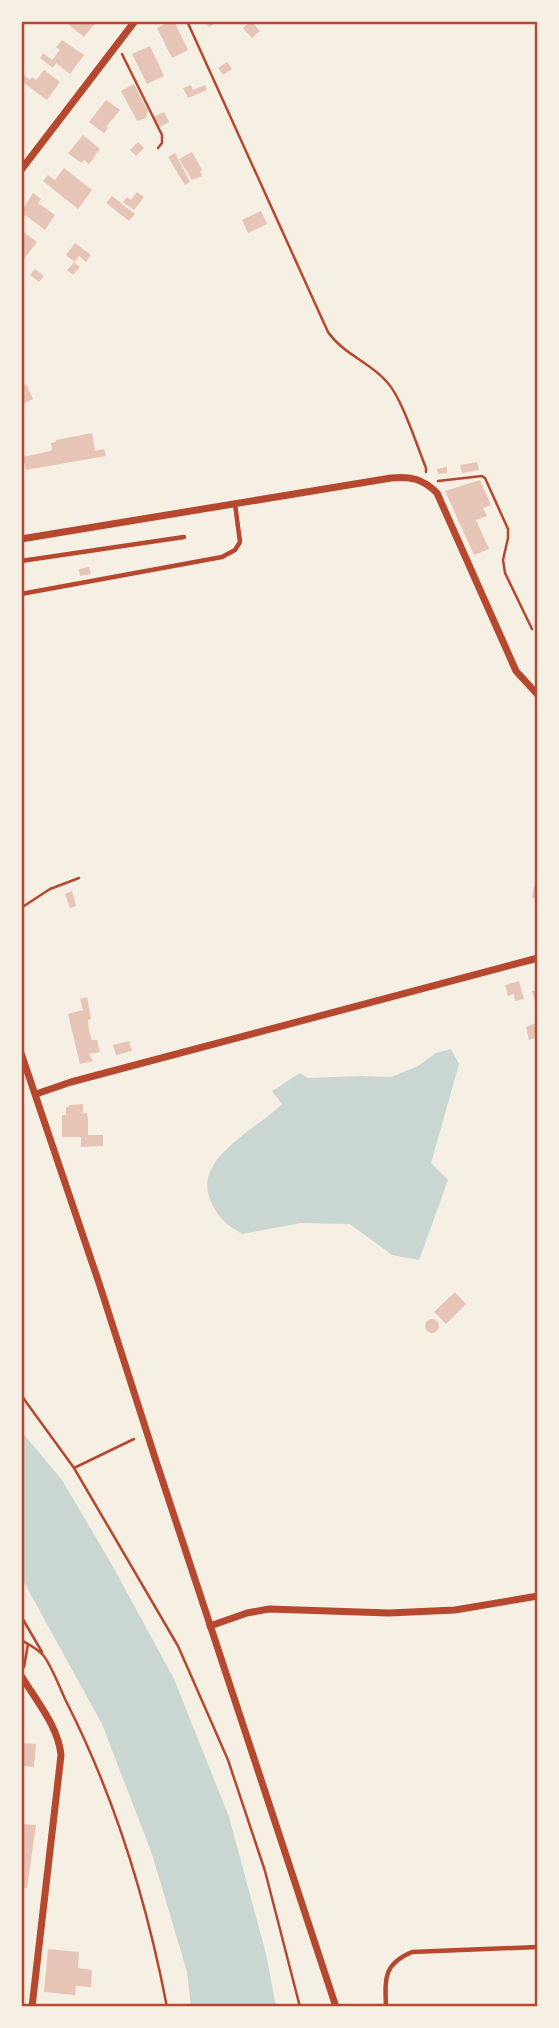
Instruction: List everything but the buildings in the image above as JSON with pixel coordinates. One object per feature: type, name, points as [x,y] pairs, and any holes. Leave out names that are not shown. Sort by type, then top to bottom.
[{"type":"street","points":[[21,170],[135,21]]},
{"type":"street","points":[[21,539],[412,477],[428,483],[437,493],[516,671],[538,695]]},
{"type":"street","points":[[36,1094],[71,1082],[538,958]]},
{"type":"street","points":[[21,1053],[335,2007]]},
{"type":"street","points":[[210,1626],[247,1613],[269,1609],[389,1613],[455,1610],[538,1596]]},
{"type":"street","points":[[22,1677],[55,1731],[61,1755],[32,2007]]},
{"type":"lane","points":[[21,594],[222,556],[235,550],[240,542],[235,505]]},
{"type":"lane","points":[[21,561],[184,537]]},
{"type":"lane","points":[[386,2007],[386,1973],[397,1959],[412,1952],[538,1947]]},
{"type":"path","points":[[187,21],[328,332],[336,343],[387,381],[397,397],[426,468],[428,483],[482,476],[485,478],[508,529],[503,560],[505,573],[532,629]]},
{"type":"path","points":[[114,47],[125,58],[162,135],[163,139],[158,148]]},
{"type":"path","points":[[21,908],[50,889],[79,878]]},
{"type":"path","points":[[21,1395],[74,1468],[178,1646],[228,1760],[264,1871],[300,2007]]},
{"type":"path","points":[[74,1468],[134,1439]]},
{"type":"path","points":[[21,1616],[44,1655],[79,1726],[108,1798],[135,1874],[167,2007]]},
{"type":"path","points":[[21,1640],[44,1655]]},
{"type":"path","points":[[22,1677],[28,1644]]},
{"type":"shaded area","points":[[451,1049],[459,1064],[431,1163],[448,1180],[419,1260],[392,1255],[350,1224],[301,1223],[242,1234],[218,1214],[207,1188],[210,1173],[229,1147],[282,1104],[272,1091],[300,1073],[308,1078],[391,1077],[418,1066],[436,1053]]},
{"type":"shaded area","points":[[21,1431],[62,1480],[174,1679],[229,1817],[266,1954],[276,2007],[191,2007],[187,1972],[152,1854],[102,1724],[21,1577]]}]
